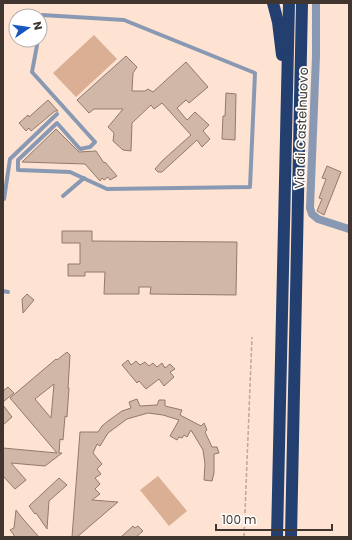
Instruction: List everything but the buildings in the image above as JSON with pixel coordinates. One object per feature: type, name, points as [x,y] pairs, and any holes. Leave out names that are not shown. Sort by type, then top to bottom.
[{"type":"highway","points":[[273,3],[279,28],[287,118]]},
{"type":"highway","points":[[277,537],[289,3]]},
{"type":"highway","points":[[291,537],[302,3]]},
{"type":"street","name":"Via di Castelnuovo","points":[[316,3],[316,63],[310,208],[312,214],[318,219],[349,229]]},
{"type":"lane","points":[[36,48],[32,72],[95,142],[90,147],[80,149],[57,123],[18,160],[18,170],[70,172],[107,189],[250,188],[255,73],[124,20],[48,15]]},
{"type":"lane","points":[[3,199],[10,159],[57,114]]},
{"type":"lane","points":[[63,196],[84,178]]},
{"type":"lane","points":[[3,291],[8,292]]},
{"type":"path","points":[[244,537],[252,337]]},
{"type":"shaded area","points":[[94,35],[117,59],[76,97],[53,73]]},
{"type":"shaded area","points":[[158,476],[187,511],[169,526],[140,490]]}]
